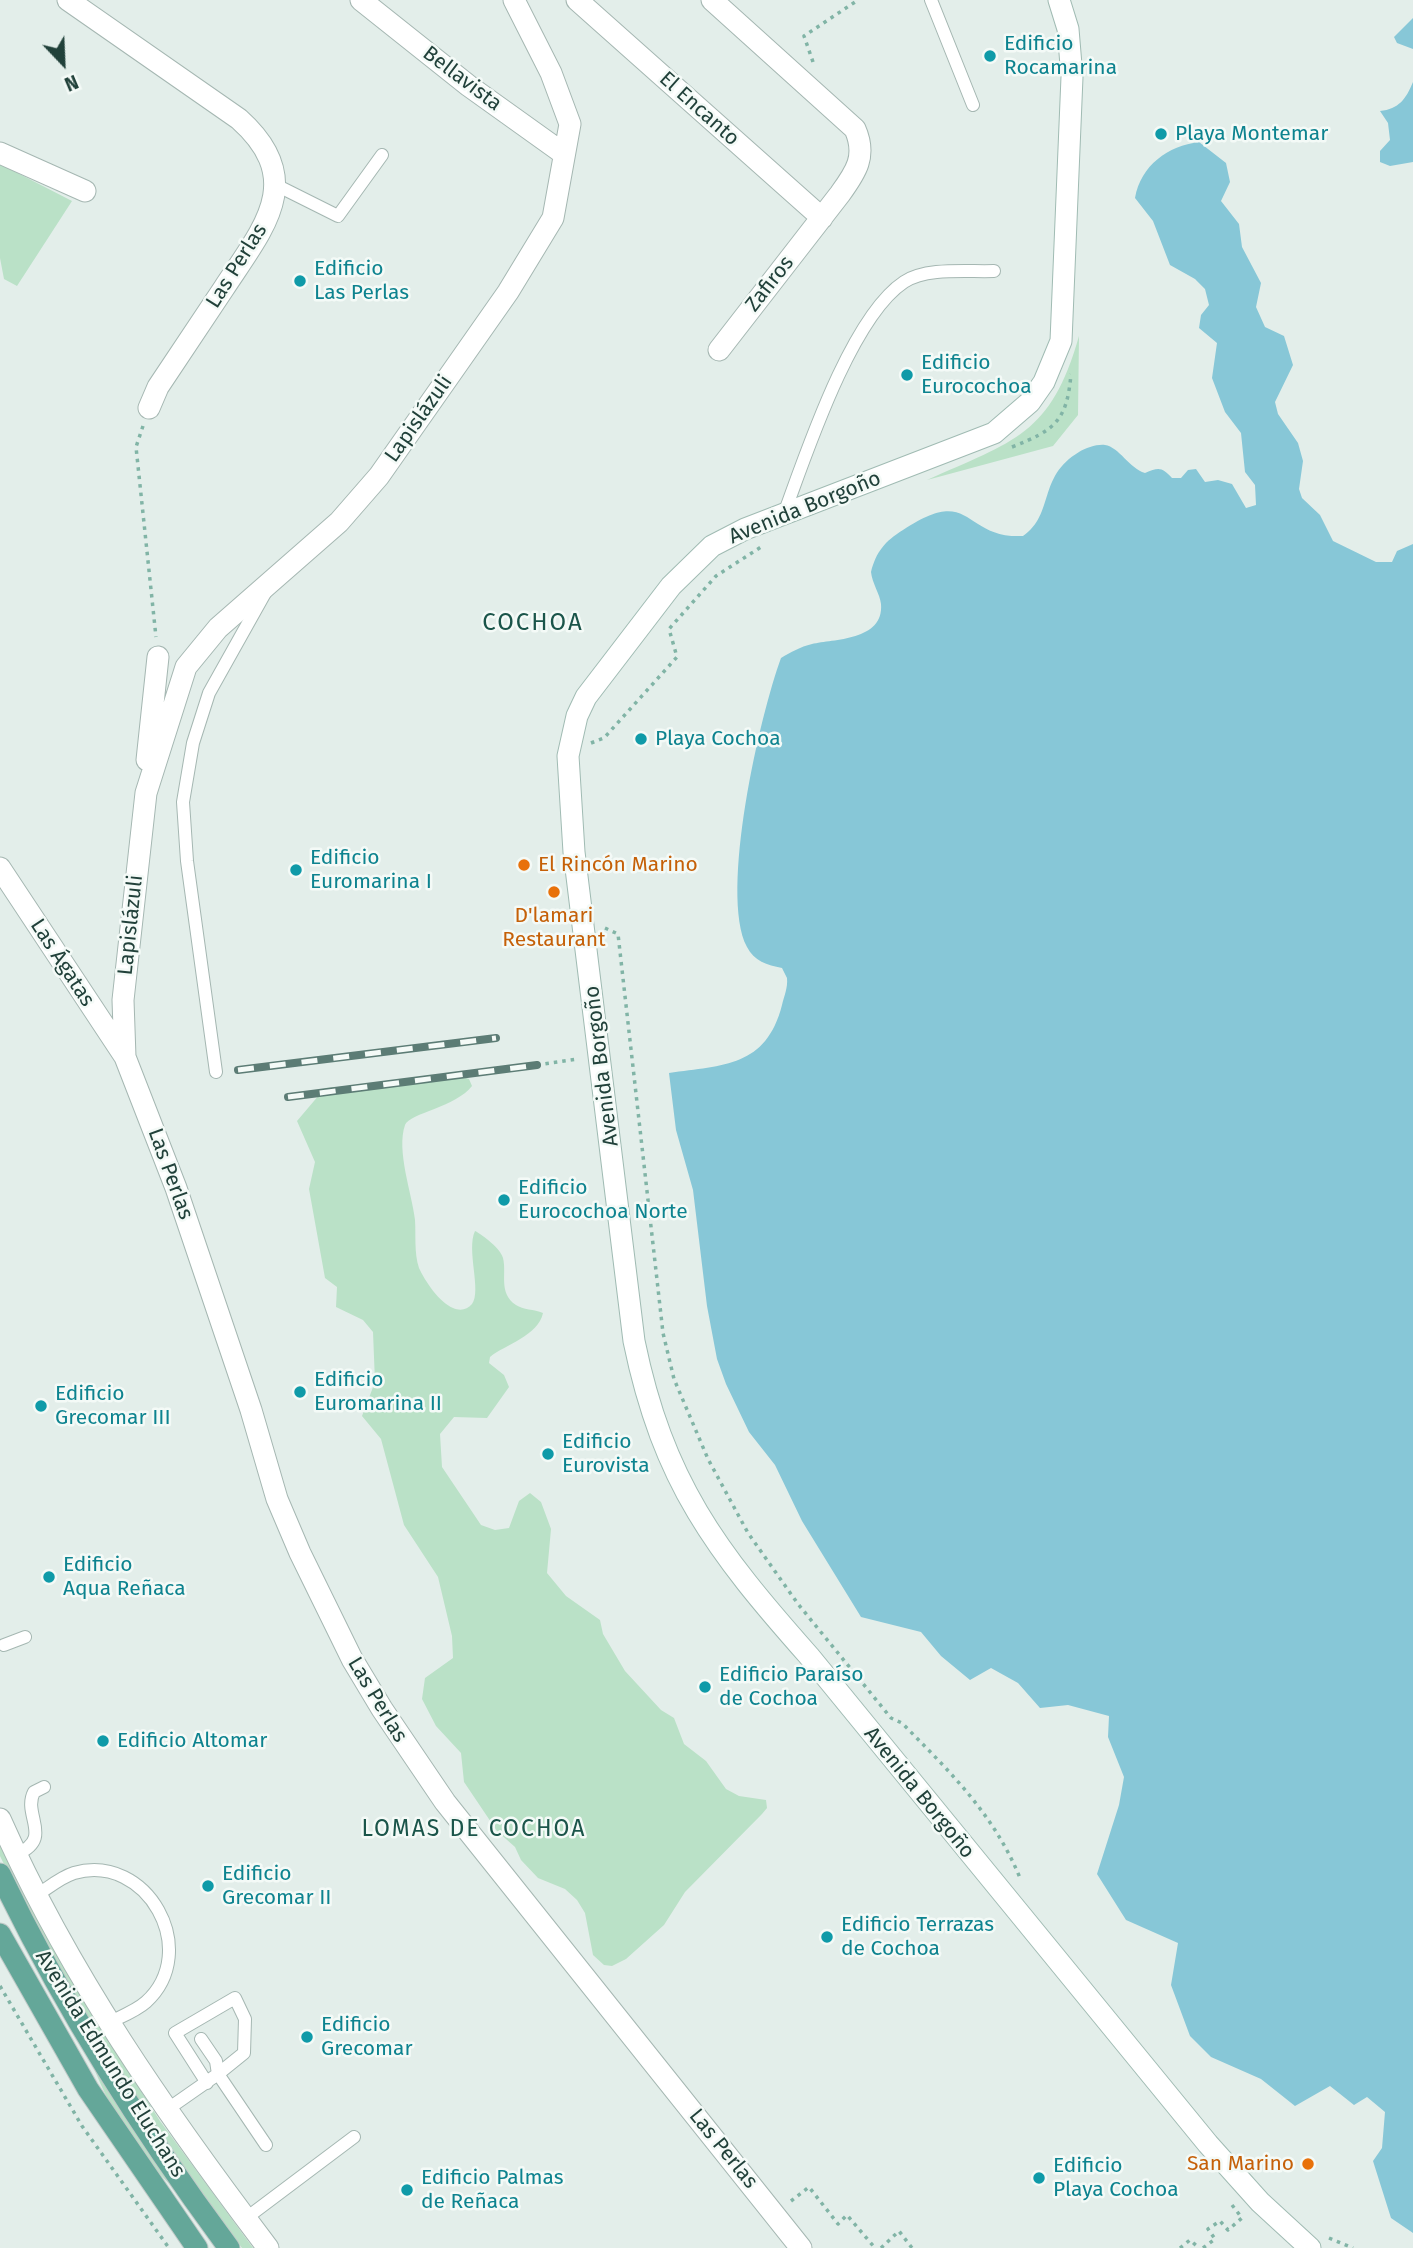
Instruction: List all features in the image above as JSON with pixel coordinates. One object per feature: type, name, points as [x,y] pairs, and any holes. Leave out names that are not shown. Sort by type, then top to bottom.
[{"type":"main road","name":"Avenida Edmundo Eluchans","points":[[0,1874],[38,1948],[114,2079],[229,2248]]},
{"type":"main road","name":"Avenida Edmundo Eluchans","points":[[0,1934],[88,2089],[198,2248]]},
{"type":"street","name":"Las Perlas","points":[[68,0],[239,119],[261,139],[273,168],[272,204],[264,226],[158,387],[149,408]]},
{"type":"street","name":"Bellavista","points":[[361,0],[469,86],[564,155]]},
{"type":"street","name":"Lapislázuli","points":[[146,793],[186,667],[218,628],[339,522],[379,476],[508,292],[553,218],[570,124],[564,102],[514,0]]},
{"type":"street","name":"El Encanto","points":[[577,0],[822,218]]},
{"type":"street","name":"Zafiros","points":[[712,0],[855,129],[861,142],[858,169],[719,350]]},
{"type":"street","name":"Avenida Borgoño","points":[[1059,0],[1068,29],[1072,77],[1064,315],[1058,350],[1044,382],[1015,418],[994,433],[784,514],[729,537],[697,557],[671,586],[586,697],[571,736],[568,756],[574,852],[585,918],[634,1341],[655,1422],[693,1509],[744,1583],[809,1656],[1199,2134],[1260,2202],[1310,2248]]},
{"type":"street","points":[[0,153],[85,191]]},
{"type":"street","name":"Lapislázuli","points":[[125,1056],[123,1000],[158,657]]},
{"type":"street","name":"Las Ágatas","points":[[0,868],[125,1056]]},
{"type":"street","name":"Las Perlas","points":[[125,1056],[181,1201],[278,1499],[304,1564],[352,1659],[382,1709],[445,1802],[801,2248]]},
{"type":"street","points":[[0,1819],[37,1895],[108,2023],[165,2111],[268,2248]]},
{"type":"lane","points":[[931,0],[973,105]]},
{"type":"lane","points":[[274,184],[338,216],[382,155]]},
{"type":"lane","points":[[784,514],[815,430],[864,324],[904,282],[929,274],[994,271]]},
{"type":"lane","points":[[216,1072],[187,861],[183,802],[193,743],[209,693],[270,584]]},
{"type":"lane","points":[[1,1642],[25,1637]]},
{"type":"lane","points":[[16,1854],[33,1842],[36,1828],[30,1801],[34,1792],[44,1787]]},
{"type":"lane","points":[[37,1895],[71,1874],[98,1871],[125,1878],[137,1885],[157,1906],[168,1934],[170,1949],[162,1979],[144,2004],[108,2023]]},
{"type":"lane","points":[[165,2111],[207,2083],[244,2053],[245,2019],[235,1998],[175,2033],[207,2083]]},
{"type":"lane","points":[[201,2039],[216,2062],[218,2074],[266,2145]]},
{"type":"lane","points":[[246,2219],[355,2137]]},
{"type":"path","points":[[815,70],[804,36],[858,0]]},
{"type":"path","points":[[149,408],[136,447],[158,657]]},
{"type":"path","points":[[585,918],[618,934],[663,1333],[674,1379],[708,1459],[748,1533],[798,1604],[891,1718],[902,1723],[979,1803],[1009,1850],[1023,1886]]},
{"type":"path","points":[[537,1065],[600,1055]]},
{"type":"path","points":[[790,2201],[809,2187],[838,2224],[847,2216],[875,2248]]},
{"type":"path","points":[[1180,2248],[1191,2240],[1201,2248],[1215,2239],[1208,2229],[1220,2221],[1228,2230],[1242,2218],[1231,2204],[1242,2197],[1253,2208],[1260,2202]]},
{"type":"path","points":[[881,2248],[900,2231],[912,2248]]},
{"type":"green space","points":[[0,164],[72,201],[17,286],[4,279],[0,258]]},
{"type":"green space","points":[[1079,336],[1078,415],[1053,446],[927,480],[1006,443],[1042,415],[1056,395]]},
{"type":"green space","points":[[463,1077],[469,1079],[472,1086],[465,1093],[415,1117],[405,1125],[403,1159],[415,1220],[419,1268],[443,1301],[456,1309],[468,1308],[475,1298],[472,1249],[475,1231],[502,1254],[505,1289],[510,1300],[519,1307],[543,1313],[535,1328],[528,1334],[490,1357],[489,1363],[504,1375],[509,1387],[487,1418],[454,1417],[440,1434],[442,1467],[481,1525],[495,1530],[509,1528],[519,1501],[530,1493],[541,1502],[551,1529],[547,1573],[566,1596],[600,1620],[603,1634],[625,1671],[661,1710],[674,1718],[684,1744],[706,1761],[726,1789],[739,1796],[766,1800],[767,1808],[685,1892],[664,1925],[626,1959],[612,1966],[604,1965],[593,1955],[585,1913],[577,1900],[565,1889],[538,1878],[521,1860],[515,1847],[497,1831],[464,1782],[461,1753],[436,1726],[422,1699],[425,1678],[453,1658],[452,1636],[438,1577],[404,1525],[381,1439],[362,1416],[375,1382],[373,1332],[363,1320],[336,1307],[337,1287],[325,1278],[309,1189],[315,1162],[297,1121],[325,1088]]},
{"type":"green space","points":[[0,1836],[101,2028],[160,2121],[253,2248],[242,2248],[183,2170],[121,2078],[23,1903],[0,1856]]},
{"type":"green space","points":[[94,2068],[187,2201],[158,2172],[133,2140],[111,2106]]},
{"type":"water","points":[[1413,18],[1413,49],[1397,43],[1394,37]]},
{"type":"water","points":[[1413,82],[1413,162],[1390,166],[1380,162],[1380,151],[1390,140],[1388,123],[1380,111],[1401,102]]},
{"type":"water","points":[[1199,142],[1226,163],[1230,182],[1221,201],[1239,224],[1242,247],[1261,283],[1256,307],[1265,327],[1284,336],[1293,365],[1275,402],[1278,414],[1298,443],[1303,461],[1299,489],[1302,498],[1320,515],[1333,541],[1376,562],[1392,562],[1397,551],[1413,544],[1413,2233],[1391,2218],[1373,2161],[1382,2148],[1385,2112],[1367,2097],[1354,2105],[1330,2086],[1295,2106],[1261,2079],[1211,2057],[1190,2036],[1171,1985],[1178,1943],[1126,1920],[1097,1874],[1119,1805],[1124,1777],[1108,1737],[1109,1716],[1068,1705],[1040,1708],[1018,1683],[991,1668],[970,1680],[941,1656],[921,1632],[861,1617],[802,1521],[775,1465],[749,1432],[717,1359],[707,1306],[693,1190],[676,1130],[669,1073],[708,1068],[740,1059],[754,1052],[775,1025],[786,992],[787,978],[782,968],[762,962],[753,956],[747,947],[740,921],[738,887],[746,804],[763,720],[781,658],[808,645],[856,636],[874,625],[880,616],[881,604],[871,572],[886,543],[926,517],[943,512],[956,512],[988,530],[1003,535],[1023,536],[1039,517],[1051,484],[1066,462],[1082,451],[1099,445],[1105,445],[1120,453],[1134,467],[1145,473],[1160,469],[1172,478],[1181,478],[1188,470],[1196,469],[1205,482],[1218,480],[1232,484],[1246,508],[1256,505],[1255,485],[1245,472],[1241,433],[1225,412],[1212,378],[1217,343],[1199,328],[1201,315],[1209,305],[1205,289],[1195,279],[1170,265],[1153,221],[1135,198],[1143,176],[1158,159],[1177,148]]},
{"type":"railway","points":[[238,1070],[496,1038]]},
{"type":"railway","points":[[288,1097],[537,1065]]},
{"type":"place","name":"Edificio Rocamarina","points":[[990,56]]},
{"type":"place","name":"Playa Montemar","points":[[1161,134]]},
{"type":"place","name":"Edificio Las Perlas","points":[[300,281]]},
{"type":"place","name":"Edificio Eurocochoa","points":[[907,375]]},
{"type":"place","name":"Playa Cochoa","points":[[641,739]]},
{"type":"place","name":"El Rincón Marino","points":[[524,865]]},
{"type":"place","name":"Edificio Euromarina I","points":[[296,870]]},
{"type":"place","name":"D'lamari Restaurant","points":[[554,892]]},
{"type":"place","name":"Edificio Eurocochoa Norte","points":[[504,1200]]},
{"type":"place","name":"Edificio Euromarina II","points":[[300,1392]]},
{"type":"place","name":"Edificio Grecomar III","points":[[41,1406]]},
{"type":"place","name":"Edificio Eurovista","points":[[548,1454]]},
{"type":"place","name":"Edificio Aqua Reñaca","points":[[49,1577]]},
{"type":"place","name":"Edificio Paraíso de Cochoa","points":[[705,1687]]},
{"type":"place","name":"Edificio Altomar","points":[[103,1741]]},
{"type":"place","name":"Edificio Grecomar II","points":[[208,1886]]},
{"type":"place","name":"Edificio Terrazas de Cochoa","points":[[827,1937]]},
{"type":"place","name":"Edificio Grecomar","points":[[307,2037]]},
{"type":"place","name":"San Marino","points":[[1308,2164]]},
{"type":"place","name":"Edificio Playa Cochoa","points":[[1039,2178]]},
{"type":"place","name":"Edificio Palmas de Reñaca","points":[[407,2190]]},
{"type":"district","name":"COCHOA","points":[[533,623]]},
{"type":"district","name":"LOMAS DE COCHOA","points":[[474,1830]]}]
